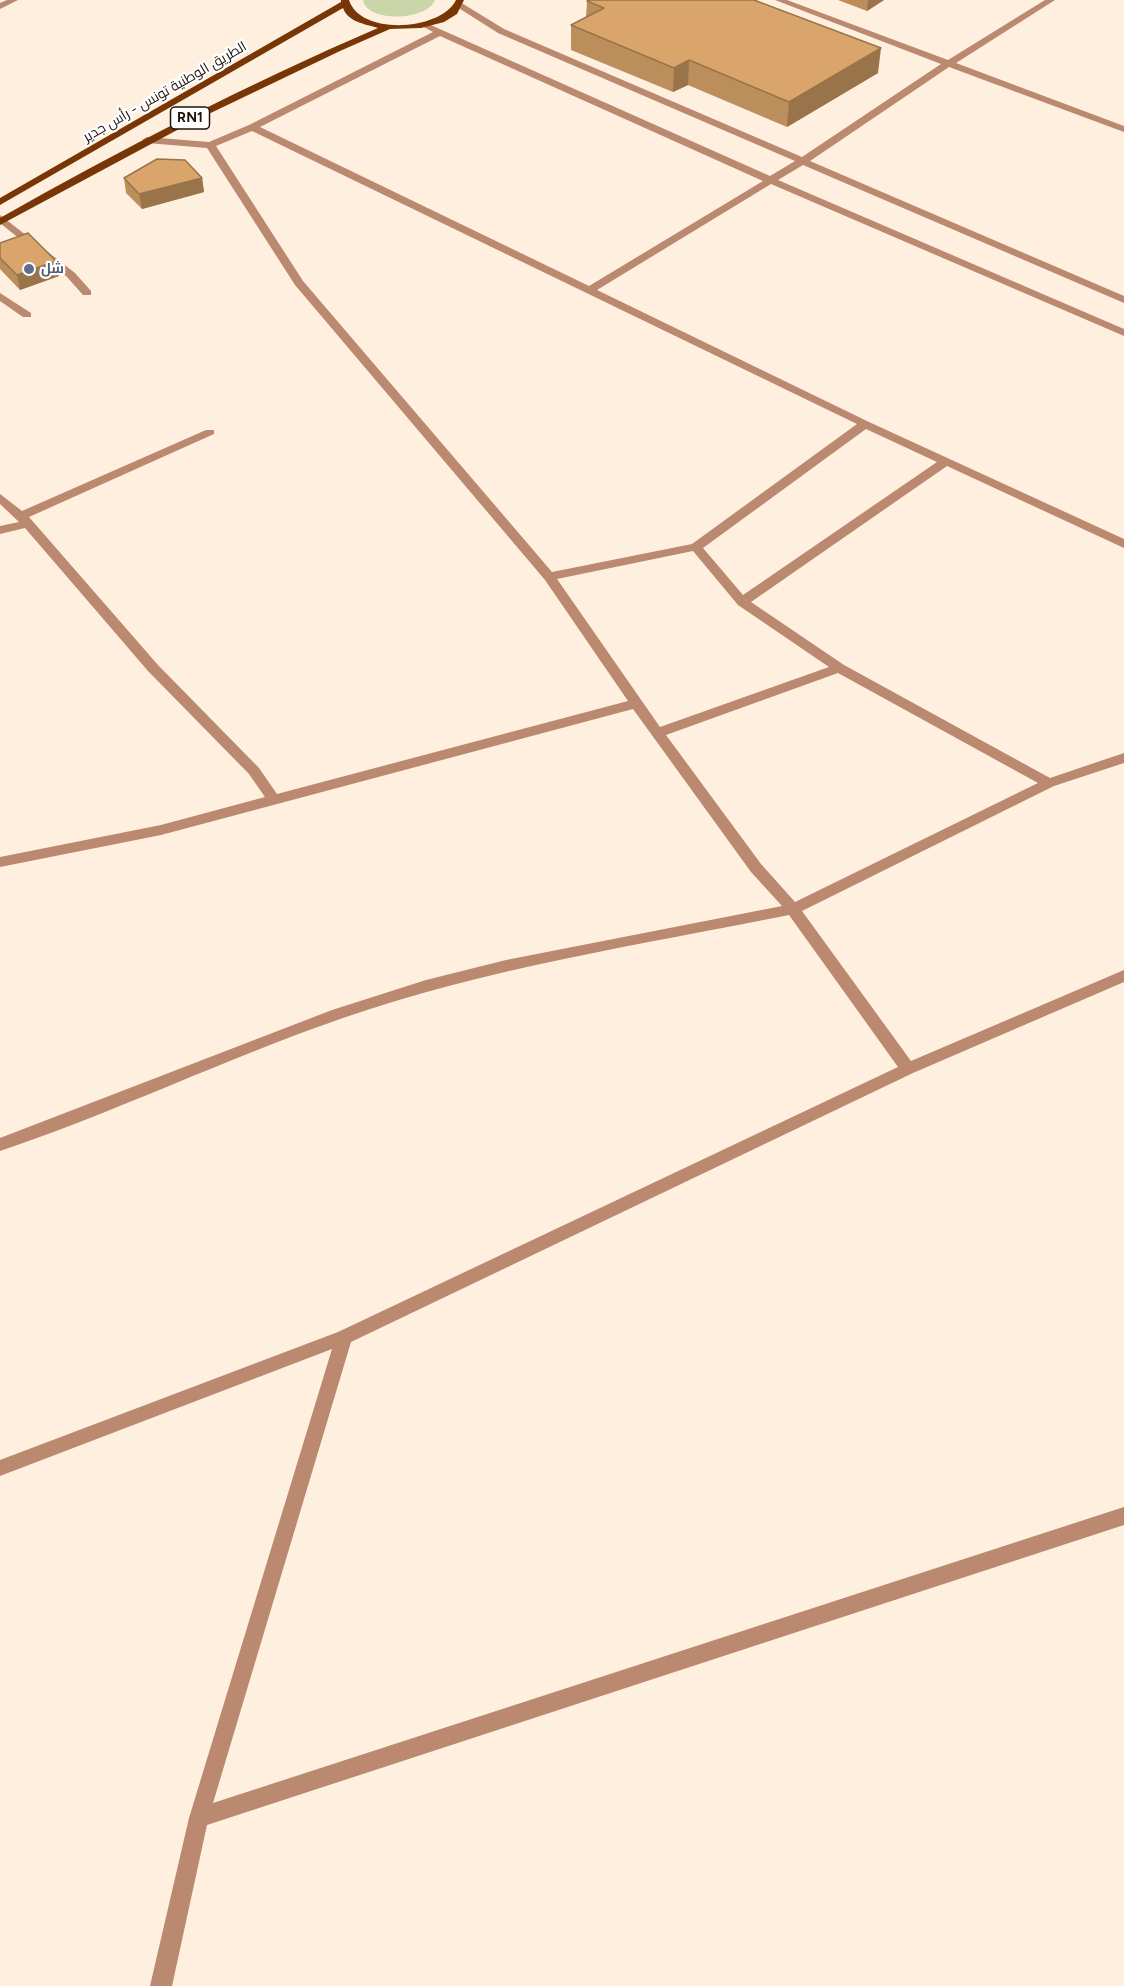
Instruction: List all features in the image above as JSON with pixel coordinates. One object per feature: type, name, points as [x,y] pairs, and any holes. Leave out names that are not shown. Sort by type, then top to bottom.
[{"type":"main road","name":"RN1","points":[[344,2],[348,12],[357,19],[387,27],[424,25],[453,13],[460,3]]},
{"type":"main road","name":"الطريق الوطنية تونس - رأس جدير","points":[[0,202],[344,2]]},
{"type":"main road","name":"RN1","points":[[1,220],[147,140],[253,86],[387,27]]},
{"type":"street","points":[[0,6],[14,0]]},
{"type":"street","points":[[779,0],[1124,129]]},
{"type":"street","points":[[590,290],[801,162],[949,63],[1051,0]]},
{"type":"street","points":[[460,3],[501,31],[1124,300]]},
{"type":"street","points":[[424,25],[770,180],[1124,333]]},
{"type":"street","points":[[147,140],[210,145],[252,127],[440,32]]},
{"type":"street","points":[[252,127],[865,424],[1124,544]]},
{"type":"street","points":[[210,145],[299,283],[549,577],[657,733],[756,868],[793,909],[908,1069]]},
{"type":"street","points":[[1,220],[71,275],[87,293]]},
{"type":"street","points":[[0,296],[27,315]]},
{"type":"street","points":[[549,577],[696,547],[865,424]]},
{"type":"street","points":[[0,530],[210,432]]},
{"type":"street","points":[[742,602],[945,462]]},
{"type":"street","points":[[0,498],[24,520],[153,668],[254,771],[274,800]]},
{"type":"street","points":[[696,547],[742,602],[840,668],[1049,783]]},
{"type":"street","points":[[657,733],[840,668]]},
{"type":"street","points":[[0,862],[161,830],[638,703]]},
{"type":"street","points":[[0,1145],[337,1014],[426,986],[506,966],[793,909],[1049,783],[1124,758]]},
{"type":"street","points":[[0,1468],[344,1337],[908,1069],[1124,976]]},
{"type":"street","points":[[161,1986],[199,1818],[344,1337]]},
{"type":"street","points":[[199,1818],[1124,1516]]},
{"type":"green space","points":[[363,0],[435,0],[430,7],[421,12],[385,16],[375,13],[367,7]]},
{"type":"building","points":[[754,0],[881,48],[789,102],[689,60],[674,68],[571,25],[604,8],[587,1]]},
{"type":"building","points":[[157,159],[185,160],[202,178],[139,194],[124,178]]},
{"type":"building","points":[[28,233],[56,261],[17,275],[0,258],[0,243]]},
{"type":"place","name":"شل","points":[[29,269]]}]
